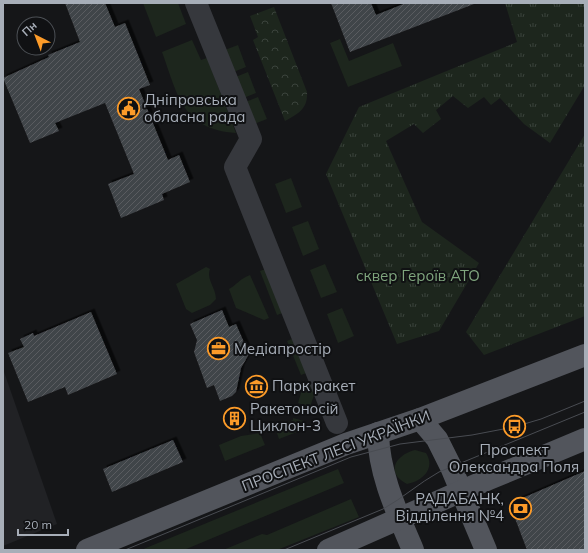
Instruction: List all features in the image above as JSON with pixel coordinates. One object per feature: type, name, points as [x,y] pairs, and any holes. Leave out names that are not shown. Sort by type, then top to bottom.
[{"type":"main road","name":"ПРОСПЕКТ ЛЕСІ УКРАЇНКИ","points":[[88,550],[346,444],[420,419],[585,355]]},
{"type":"main road","points":[[420,419],[437,439],[486,550]]},
{"type":"main road","points":[[378,433],[378,449],[384,476],[413,550]]},
{"type":"main road","points":[[328,550],[401,519],[461,491],[585,439]]},
{"type":"street","points":[[196,3],[251,139],[235,167],[337,423]]},
{"type":"shaded area","points":[[3,369],[57,524],[3,546]]},
{"type":"green space","points":[[143,3],[178,3],[186,24],[156,37]]},
{"type":"green space","name":"сквер Героїв АТО","points":[[505,3],[585,3],[585,85],[550,143],[524,124],[500,98],[491,105],[484,97],[468,108],[453,96],[436,110],[441,119],[423,133],[414,124],[386,141],[422,222],[479,263],[439,331],[397,344],[326,174],[359,107],[517,42]]},
{"type":"green space","points":[[274,7],[307,92],[304,107],[298,113],[285,121],[253,40],[258,37],[250,16]]},
{"type":"green space","points":[[340,39],[349,61],[393,43],[402,66],[348,87],[330,43]]},
{"type":"green space","points":[[192,40],[201,60],[207,58],[236,133],[218,130],[204,125],[193,117],[185,108],[178,96],[162,52]]},
{"type":"green space","points":[[238,45],[246,67],[231,73],[222,51]]},
{"type":"green space","points":[[248,72],[256,93],[241,99],[233,78]]},
{"type":"green space","points":[[258,97],[267,119],[251,125],[243,103]]},
{"type":"green space","name":"сквер Героїв АТО","points":[[585,134],[585,316],[484,355],[466,332]]},
{"type":"green space","points":[[291,178],[302,207],[286,213],[275,184]]},
{"type":"green space","points":[[308,221],[319,249],[303,256],[292,227]]},
{"type":"green space","points":[[325,264],[337,292],[321,298],[310,270]]},
{"type":"green space","points":[[206,267],[210,269],[209,276],[216,299],[210,305],[192,313],[186,309],[176,284]]},
{"type":"green space","points":[[271,267],[288,311],[277,315],[260,271]]},
{"type":"green space","points":[[250,275],[269,318],[264,320],[236,308],[229,289],[243,278]]},
{"type":"green space","points":[[342,308],[354,336],[338,343],[327,314]]},
{"type":"green space","points":[[299,336],[314,370],[301,375],[287,341]]},
{"type":"green space","points":[[315,379],[318,383],[310,407],[298,403],[304,383]]},
{"type":"green space","points":[[293,418],[304,421],[302,430],[279,439],[275,427],[293,420]]},
{"type":"green space","points":[[260,433],[265,445],[225,461],[219,445],[241,436]]},
{"type":"green space","points":[[415,450],[426,453],[429,459],[428,469],[426,473],[418,480],[407,484],[400,480],[396,475],[395,465],[402,456]]},
{"type":"green space","points":[[338,469],[344,483],[184,550],[141,550]]},
{"type":"green space","points":[[351,499],[359,517],[277,550],[223,550],[262,534],[267,535]]},
{"type":"building","name":"Дніпровська обласна рада","points":[[65,3],[105,3],[115,27],[125,23],[150,85],[139,89],[168,160],[179,155],[190,182],[162,194],[164,200],[121,218],[108,184],[134,174],[105,103],[55,123],[59,131],[30,143],[3,78],[48,56],[56,56],[56,52],[80,42]]},
{"type":"building","points":[[331,3],[371,3],[376,15],[406,3],[474,4],[350,52]]},
{"type":"building","points":[[222,310],[229,327],[236,324],[249,354],[241,368],[236,392],[232,396],[220,401],[214,385],[207,388],[194,352],[197,340],[190,324]]},
{"type":"building","points":[[91,312],[117,374],[68,395],[65,387],[28,402],[8,353],[24,347],[20,339],[33,333],[34,336]]},
{"type":"building","points":[[173,440],[183,462],[112,492],[103,469]]},
{"type":"building","points":[[585,471],[585,550],[527,550],[513,513],[518,500]]},
{"type":"tram line","points":[[125,550],[351,457],[400,444],[472,435],[514,427],[541,419],[585,401]]},
{"type":"tram line","points":[[284,550],[383,509],[439,472],[585,412]]},
{"type":"place","name":"Дніпровська обласна рада","points":[[128,109]]},
{"type":"place","name":"Медіапростір","points":[[218,349]]},
{"type":"place","name":"Парк ракет","points":[[257,386]]},
{"type":"place","name":"Ракетоносій Циклон-3","points":[[234,418]]},
{"type":"place","name":"Проспект Олександра Поля","points":[[514,427]]},
{"type":"place","name":"РАДАБАНК, Відділення №4","points":[[520,508]]}]
